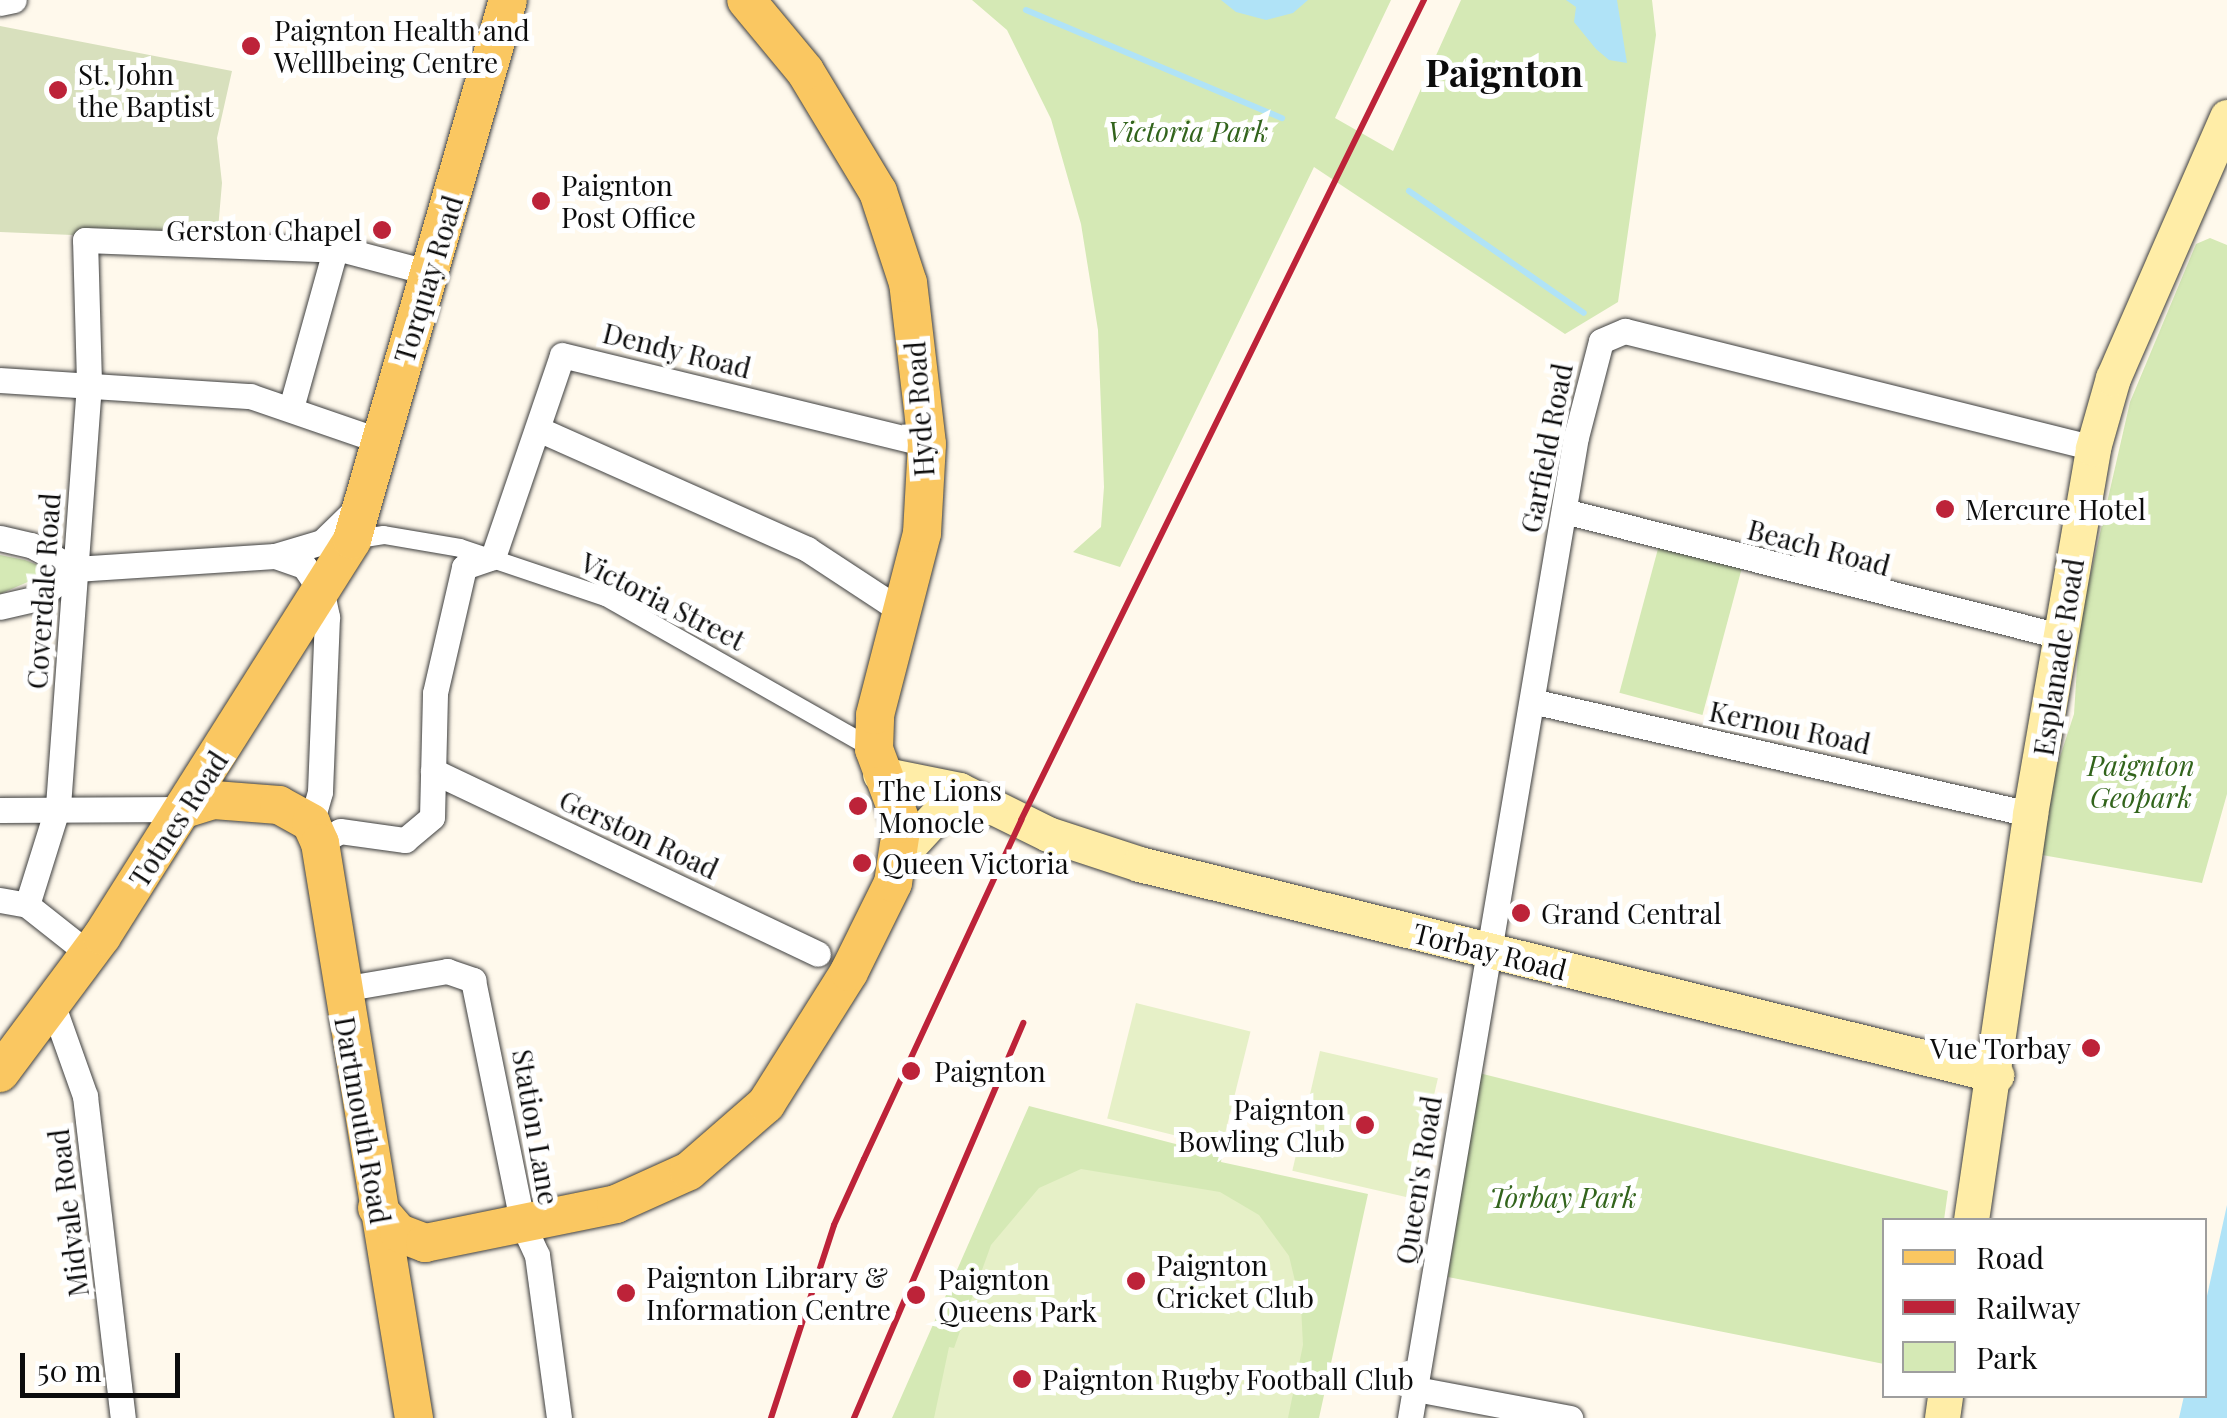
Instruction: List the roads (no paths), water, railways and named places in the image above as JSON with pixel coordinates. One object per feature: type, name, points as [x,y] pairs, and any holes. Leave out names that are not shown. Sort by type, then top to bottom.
[{"type":"main road","name":"Torquay Road","points":[[348,548],[508,0]]},
{"type":"main road","name":"Hyde Road","points":[[746,0],[805,71],[878,192],[908,283],[926,444],[922,532],[875,715],[877,762],[902,824],[902,853]]},
{"type":"main road","name":"Esplanade Road","points":[[1972,1218],[1996,1075],[2030,814],[2093,448],[2135,324],[2227,117]]},
{"type":"main road","name":"Totnes Road","points":[[0,1073],[89,954],[221,753],[348,548]]},
{"type":"main road","points":[[221,753],[226,782],[243,800]]},
{"type":"main road","name":"Torbay Road","points":[[877,762],[959,790],[991,807],[1139,864],[1996,1075]]},
{"type":"main road","points":[[184,810],[243,800],[279,805],[316,833]]},
{"type":"main road","name":"Torbay Road","points":[[902,853],[939,814],[991,807]]},
{"type":"main road","name":"Dartmouth Road","points":[[316,833],[414,1418]]},
{"type":"main road","points":[[384,1244],[424,1243],[524,1225],[655,1190],[690,1171],[758,1113],[849,972],[902,853]]},
{"type":"main road","points":[[384,1244],[399,1234],[424,1243]]},
{"type":"street","points":[[0,4],[14,0]]},
{"type":"street","name":"Coverdale Road","points":[[27,906],[58,806],[88,382],[86,240],[334,254]]},
{"type":"street","points":[[292,408],[334,254],[344,250],[427,272]]},
{"type":"street","name":"Garfield Road","points":[[1488,951],[1536,702],[1564,511],[1591,364],[1601,342],[1624,330],[2093,448]]},
{"type":"street","name":"Dendy Road","points":[[493,556],[562,355],[926,444]]},
{"type":"street","points":[[0,380],[178,387],[292,408],[381,441]]},
{"type":"street","points":[[538,429],[807,549],[903,612]]},
{"type":"street","points":[[0,538],[31,545],[75,568],[275,556],[322,542],[365,500]]},
{"type":"street","name":"Beach Road","points":[[1564,511],[2060,636]]},
{"type":"street","name":"Victoria Street","points":[[348,548],[384,536],[493,556],[606,597],[877,762]]},
{"type":"street","points":[[275,556],[304,566],[322,593]]},
{"type":"street","points":[[316,833],[340,832],[382,842],[421,832],[432,816],[435,694],[464,566],[493,556]]},
{"type":"street","points":[[0,607],[38,598],[75,568]]},
{"type":"street","name":"Dartmouth Road","points":[[316,833],[322,593]]},
{"type":"street","name":"Kernou Road","points":[[1536,702],[2030,814]]},
{"type":"street","name":"Gerston Road","points":[[433,771],[818,954]]},
{"type":"street","points":[[0,810],[58,806],[184,810]]},
{"type":"street","points":[[0,900],[27,906],[89,954]]},
{"type":"street","name":"Queen's Road","points":[[1410,1418],[1488,951]]},
{"type":"street","name":"Station Lane","points":[[342,989],[447,971],[474,980],[524,1225],[536,1255],[559,1418]]},
{"type":"street","name":"Midvale Road","points":[[53,1006],[86,1096],[123,1418]]},
{"type":"street","points":[[1416,1389],[1570,1418]]},
{"type":"water","points":[[1221,0],[1308,0],[1293,13],[1266,20],[1236,12]]},
{"type":"water","points":[[1566,0],[1617,0],[1627,63],[1609,60],[1596,49],[1574,22],[1576,7]]},
{"type":"water","points":[[2227,1205],[2227,1418],[2179,1418],[2184,1398],[2207,1398],[2207,1296]]},
{"type":"waterway","points":[[1026,10],[1282,118]]},
{"type":"waterway","points":[[1409,191],[1584,313]]},
{"type":"railway","points":[[771,1418],[834,1225],[864,1159],[1021,820],[1424,0]]},
{"type":"railway","points":[[854,1418],[1023,1023]]},
{"type":"place","name":"Paignton Health and Welllbeing Centre","points":[[251,46]]},
{"type":"place","name":"St. John the Baptist","points":[[58,90]]},
{"type":"place","name":"Paignton Post Office","points":[[541,201]]},
{"type":"place","name":"Gerston Chapel","points":[[382,230]]},
{"type":"place","name":"Mercure Hotel","points":[[1945,509]]},
{"type":"place","name":"The Lions Monocle","points":[[858,806]]},
{"type":"place","name":"Queen Victoria","points":[[862,863]]},
{"type":"place","name":"Grand Central","points":[[1521,913]]},
{"type":"place","name":"Vue Torbay","points":[[2091,1048]]},
{"type":"place","name":"Paignton","points":[[911,1071]]},
{"type":"place","name":"Paignton Bowling Club","points":[[1365,1125]]},
{"type":"place","name":"Paignton Cricket Club","points":[[1136,1281]]},
{"type":"place","name":"Paignton Library & Information Centre","points":[[626,1293]]},
{"type":"place","name":"Paignton Queens Park","points":[[916,1295]]},
{"type":"place","name":"Paignton Rugby Football Club","points":[[1022,1379]]},
{"type":"district","name":"Paignton","points":[[1504,72]]},
{"type":"park label","name":"Victoria Park","points":[[1188,131]]},
{"type":"park label","name":"Paignton Geopark","points":[[2141,781]]},
{"type":"park label","name":"Torbay Park","points":[[1563,1197]]}]
